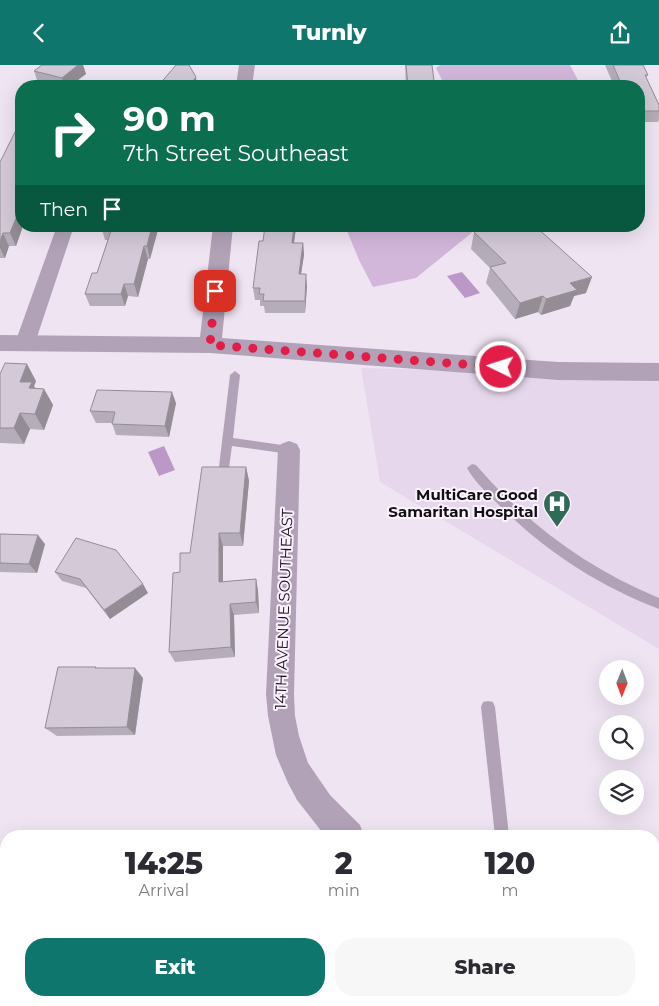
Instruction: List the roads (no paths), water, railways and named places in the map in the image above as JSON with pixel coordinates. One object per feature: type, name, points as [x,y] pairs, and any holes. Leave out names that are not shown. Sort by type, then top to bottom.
[{"type":"street","points":[[245,80],[247,65]]},
{"type":"street","points":[[24,343],[64,232]]},
{"type":"street","points":[[210,345],[222,232]]},
{"type":"street","points":[[0,343],[210,345],[558,371],[659,371]]},
{"type":"street","name":"14TH AVENUE SOUTHEAST","points":[[289,450],[281,719],[287,747],[302,782],[325,814],[342,830]]},
{"type":"lane","points":[[222,475],[235,375]]},
{"type":"lane","points":[[227,441],[289,450]]},
{"type":"lane","points":[[472,468],[489,490],[517,515],[578,563],[631,593],[659,604]]},
{"type":"lane","points":[[488,707],[501,830]]},
{"type":"place","name":"MultiCare Good Samaritan Hospital","points":[[557,528]]}]
